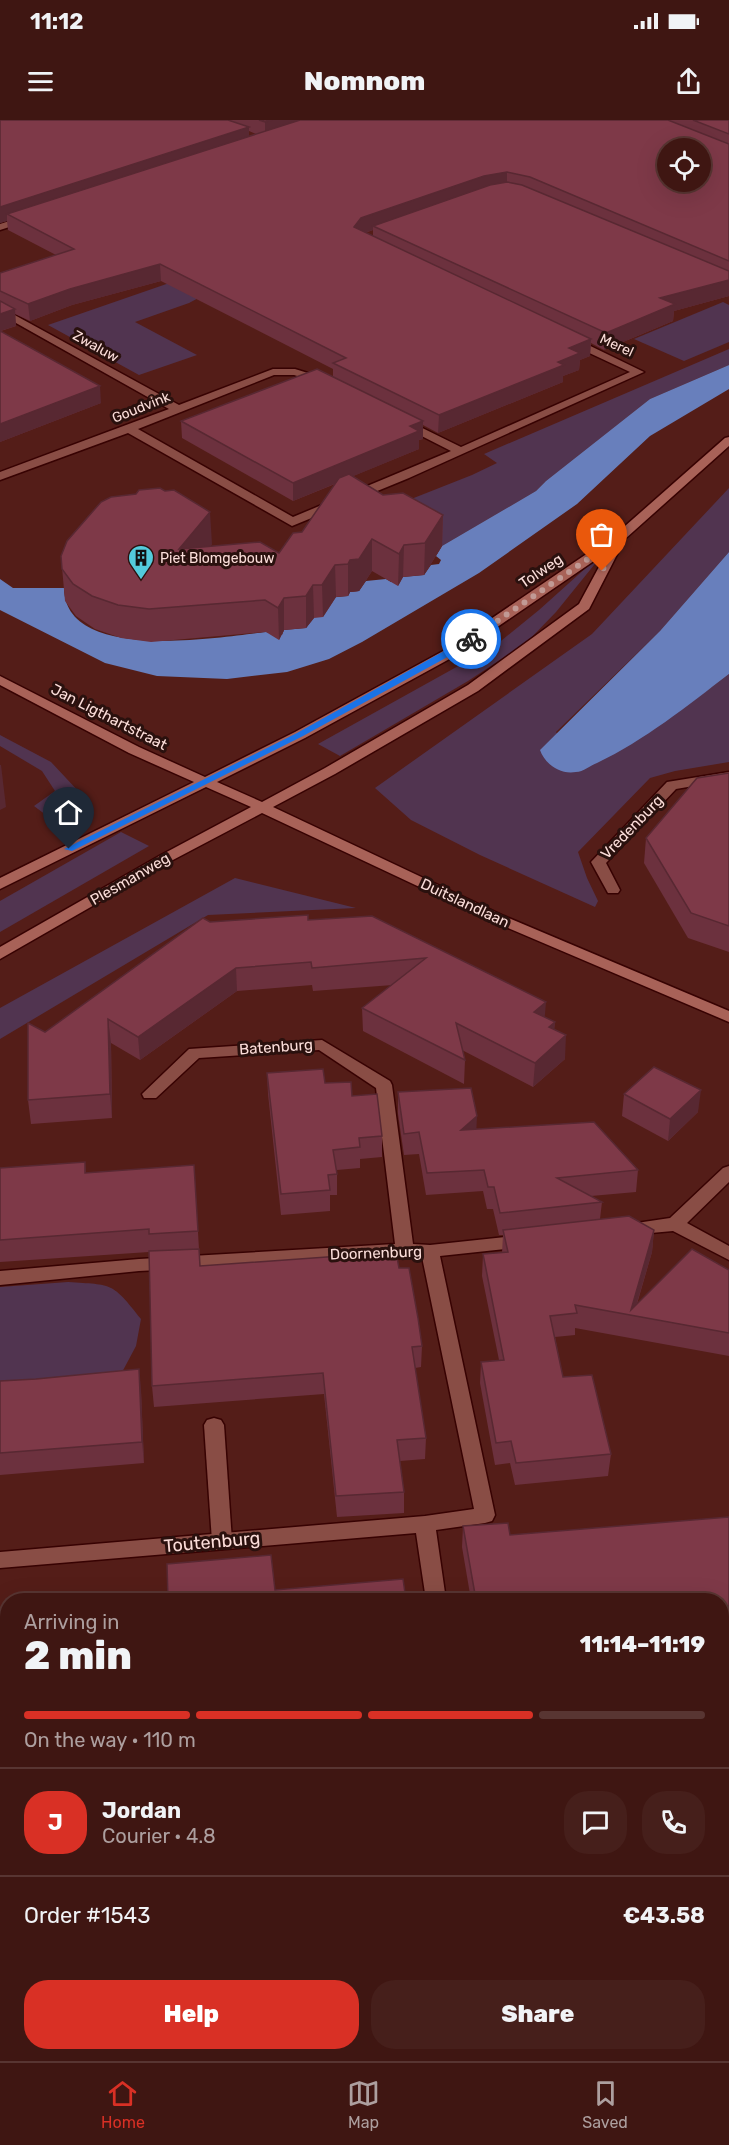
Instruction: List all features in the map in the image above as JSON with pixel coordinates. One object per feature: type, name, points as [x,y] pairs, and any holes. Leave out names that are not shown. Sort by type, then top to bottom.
[{"type":"main road","points":[[262,807],[330,771],[473,688],[584,606],[620,537],[635,521],[729,440]]},
{"type":"main road","name":"Tolweg","points":[[204,781],[300,735],[450,653],[620,537]]},
{"type":"main road","name":"Jan Ligthartstraat","points":[[0,680],[134,750],[204,781]]},
{"type":"main road","points":[[0,884],[204,781]]},
{"type":"main road","name":"Duitslandlaan","points":[[204,781],[499,919],[729,1017]]},
{"type":"main road","name":"Plesmanweg","points":[[0,954],[166,858],[262,807]]},
{"type":"street","points":[[0,227],[33,216]]},
{"type":"street","name":"Zwaluw","points":[[0,310],[177,409]]},
{"type":"street","name":"Merel","points":[[129,429],[292,522],[639,372],[560,335]]},
{"type":"street","name":"Goudvink","points":[[0,476],[129,429],[273,372],[295,372],[314,376],[334,387]]},
{"type":"street","points":[[391,416],[460,451]]},
{"type":"street","name":"Vredenburg","points":[[613,890],[598,862],[672,785],[729,776]]},
{"type":"street","name":"Batenburg","points":[[150,1094],[195,1053],[322,1045],[384,1085],[405,1250]]},
{"type":"street","points":[[675,1224],[729,1172]]},
{"type":"street","points":[[617,1231],[675,1224],[729,1254]]},
{"type":"street","name":"Doornenburg","points":[[0,1278],[139,1265],[405,1250],[430,1251],[535,1240]]},
{"type":"street","name":"Toutenburg","points":[[0,1560],[425,1524],[485,1515],[430,1251]]},
{"type":"street","points":[[214,1425],[222,1541]]},
{"type":"street","points":[[425,1524],[435,1593]]},
{"type":"shaded area","points":[[331,227],[189,303],[135,322],[197,355],[139,375],[48,325]]},
{"type":"shaded area","points":[[723,302],[729,305],[729,342],[684,361],[634,339]]},
{"type":"shaded area","points":[[729,349],[729,365],[650,399],[536,491],[442,546],[428,539],[358,520],[497,463],[484,454]]},
{"type":"shaded area","points":[[729,488],[729,552],[660,631],[556,732],[576,772],[636,739],[729,674],[729,762],[675,771],[650,778],[578,852],[598,901],[595,907],[480,855],[411,820],[375,788],[592,634]]},
{"type":"shaded area","points":[[607,549],[556,612],[527,642],[468,681],[340,756],[318,744],[496,645]]},
{"type":"shaded area","points":[[0,735],[51,762],[80,793],[46,815],[34,806],[55,791],[42,771],[0,746]]},
{"type":"shaded area","points":[[121,832],[149,846],[0,932],[0,901]]},
{"type":"shaded area","points":[[235,878],[356,908],[208,915],[0,1039],[0,1008]]},
{"type":"shaded area","points":[[68,1282],[103,1285],[110,1288],[124,1298],[141,1319],[136,1346],[120,1376],[0,1384],[0,1287]]},
{"type":"water","points":[[729,365],[729,389],[650,436],[577,504],[479,573],[329,659],[287,672],[227,679],[157,676],[105,663],[0,610],[0,579],[13,588],[64,588],[71,612],[90,628],[116,637],[183,640],[266,632],[282,635],[284,630],[306,628],[327,598],[348,596],[350,592],[359,591],[366,581],[386,579],[391,582],[403,577],[424,575],[431,565],[439,564],[441,560],[436,556],[442,546],[536,491],[650,399]]},
{"type":"water","points":[[729,552],[729,674],[649,733],[584,770],[564,772],[549,764],[540,750],[660,631]]},
{"type":"building","points":[[0,120],[228,120],[249,127],[0,207]]},
{"type":"building","points":[[300,120],[668,120],[729,144],[729,261],[530,177],[507,172],[484,176],[361,218],[354,227],[591,339],[569,348],[580,353],[558,362],[564,365],[439,415],[333,363],[346,358],[160,264],[70,289],[28,304],[0,291],[0,273],[74,249],[7,214]]},
{"type":"building","points":[[693,120],[729,120],[729,134]]},
{"type":"building","points":[[507,182],[522,185],[729,271],[729,280],[660,298],[675,304],[606,333],[373,226],[490,185]]},
{"type":"building","points":[[0,301],[15,309],[0,314]]},
{"type":"building","points":[[0,331],[100,386],[0,424]]},
{"type":"building","points":[[317,369],[423,421],[410,426],[419,431],[293,483],[181,421]]},
{"type":"building","points":[[349,474],[383,495],[403,493],[443,515],[425,543],[404,545],[399,554],[372,539],[359,559],[350,560],[348,564],[335,565],[322,585],[313,585],[306,596],[284,598],[278,608],[265,600],[149,609],[118,605],[92,596],[73,584],[62,569],[61,556],[67,541],[101,502],[111,497],[136,494],[139,490],[160,488],[165,491],[174,490],[210,512],[179,549],[260,542],[279,553],[293,533],[302,532],[339,478]]},
{"type":"building","points":[[729,773],[729,926],[691,913],[646,838],[697,778]]},
{"type":"building","points":[[308,915],[308,920],[372,916],[546,1002],[534,1012],[555,1022],[549,1027],[566,1035],[535,1063],[456,1023],[465,1060],[362,1008],[426,958],[312,968],[311,962],[236,968],[138,1037],[108,1019],[110,1094],[28,1100],[28,1023],[45,1032],[203,918],[210,922]]},
{"type":"building","points":[[654,1067],[701,1090],[670,1119],[624,1094]]},
{"type":"building","points":[[323,1069],[325,1083],[351,1082],[352,1096],[377,1094],[382,1136],[359,1138],[360,1147],[333,1150],[337,1174],[328,1175],[330,1190],[281,1194],[267,1073]]},
{"type":"building","points":[[471,1088],[477,1116],[461,1130],[594,1122],[638,1170],[557,1178],[602,1202],[500,1213],[494,1187],[488,1187],[484,1170],[427,1173],[419,1132],[404,1134],[398,1092]]},
{"type":"building","points":[[85,1162],[85,1173],[194,1165],[198,1231],[149,1234],[149,1229],[0,1240],[0,1168]]},
{"type":"building","points":[[629,1216],[654,1230],[631,1310],[692,1249],[729,1270],[729,1333],[575,1305],[577,1313],[550,1316],[563,1377],[592,1375],[611,1454],[516,1463],[511,1441],[496,1443],[481,1362],[504,1360],[483,1254],[508,1252],[503,1230]]},
{"type":"building","points":[[199,1249],[200,1266],[396,1252],[399,1268],[409,1268],[418,1318],[422,1346],[412,1347],[426,1438],[397,1440],[404,1492],[336,1496],[323,1373],[152,1386],[149,1251]]},
{"type":"building","points":[[139,1369],[142,1442],[0,1453],[0,1381]]},
{"type":"building","points":[[729,1517],[729,1593],[475,1593],[463,1526],[508,1523],[510,1535]]},
{"type":"building","points":[[271,1555],[275,1590],[403,1579],[405,1593],[168,1593],[167,1564]]},
{"type":"way so far","points":[[471,639],[620,537],[602,571]]},
{"type":"place","name":"Piet Blomgebouw","points":[[141,581]]},
{"type":"route","points":[[69,849],[300,735],[450,653],[471,639]]}]
